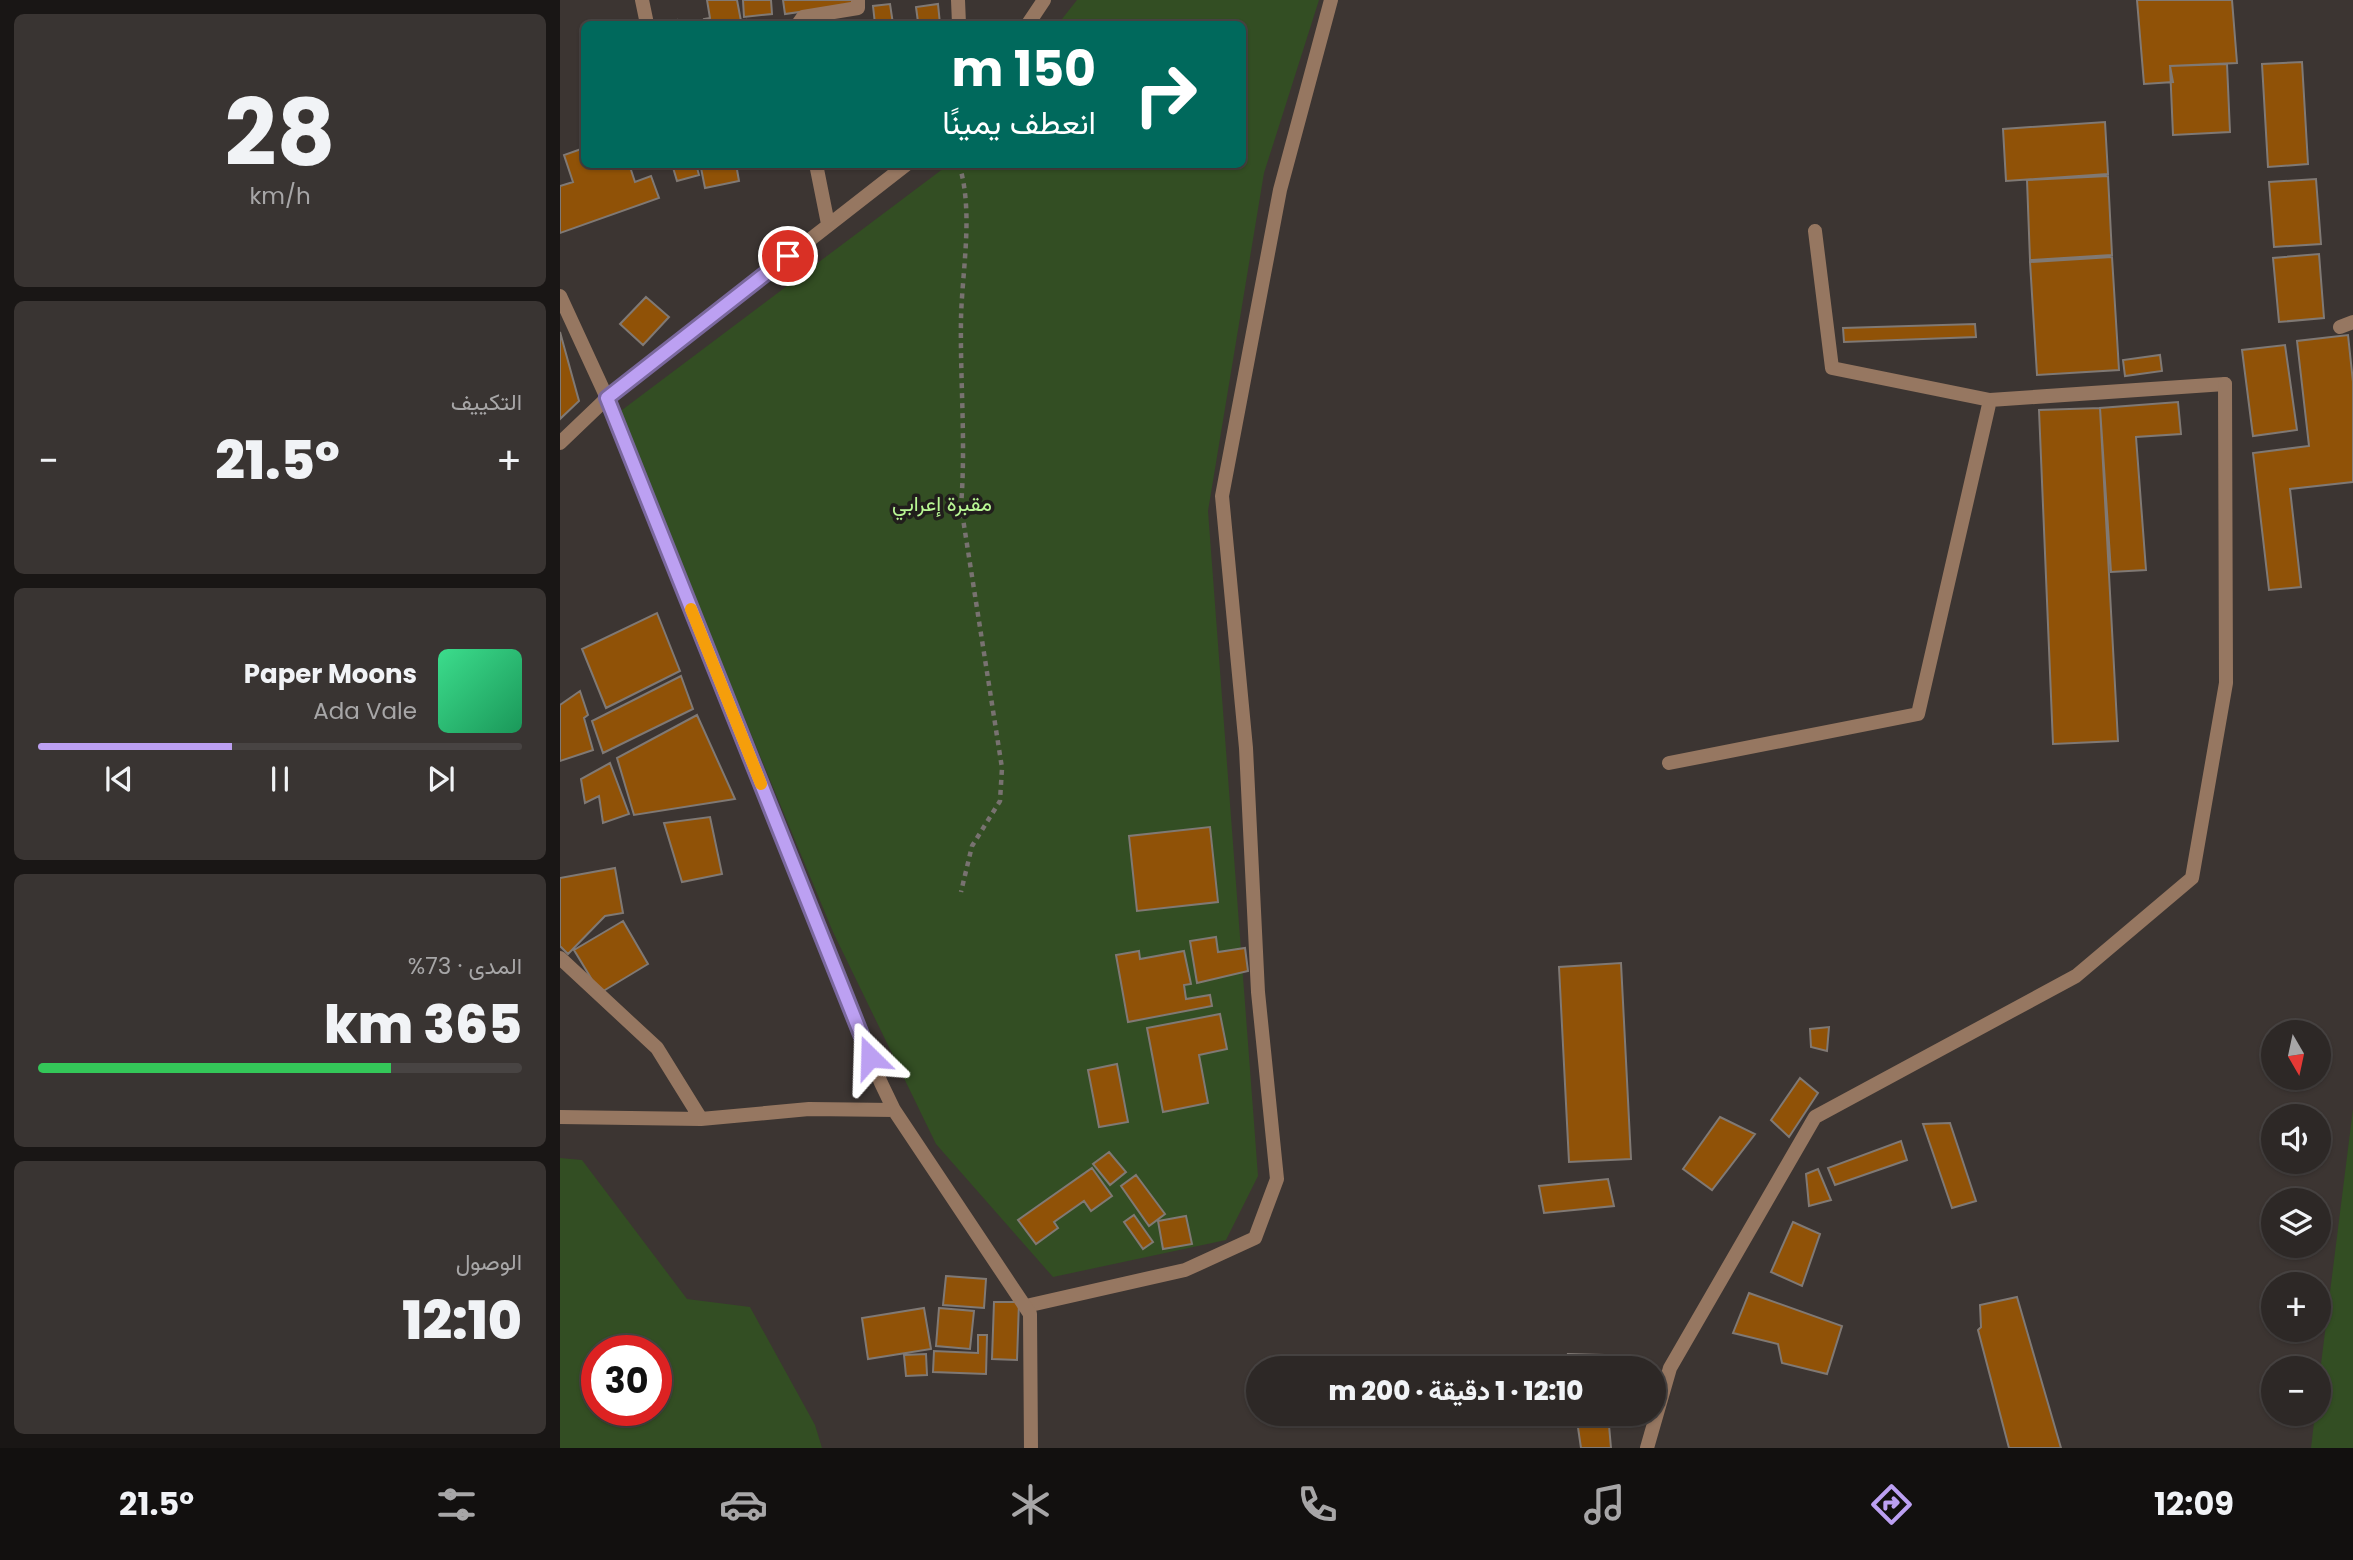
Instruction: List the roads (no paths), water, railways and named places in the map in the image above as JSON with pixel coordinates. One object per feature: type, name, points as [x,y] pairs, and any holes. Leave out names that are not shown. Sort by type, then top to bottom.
[{"type":"street","points":[[642,0],[646,21]]},
{"type":"street","points":[[800,21],[803,17],[858,8],[858,0]]},
{"type":"street","points":[[958,0],[959,21]]},
{"type":"street","points":[[1030,21],[1044,0]]},
{"type":"street","points":[[1026,1306],[1185,1270],[1255,1238],[1277,1179],[1258,992],[1245,748],[1222,496],[1280,190],[1331,0]]},
{"type":"street","points":[[817,168],[828,224]]},
{"type":"street","points":[[560,443],[607,398],[902,168]]},
{"type":"street","points":[[1647,1448],[1670,1368],[1815,1117],[2076,976],[2192,878],[2226,683],[2225,384],[1990,400],[1832,368],[1815,231]]},
{"type":"street","points":[[560,296],[607,398],[894,1110],[1030,1314],[1031,1448]]},
{"type":"street","points":[[1669,764],[1919,714],[1990,400]]},
{"type":"street","points":[[560,958],[657,1048],[701,1119]]},
{"type":"street","points":[[560,1117],[701,1119],[809,1109],[894,1110]]},
{"type":"park label","name":"مقبرة إعرابي","points":[[942,503]]}]
